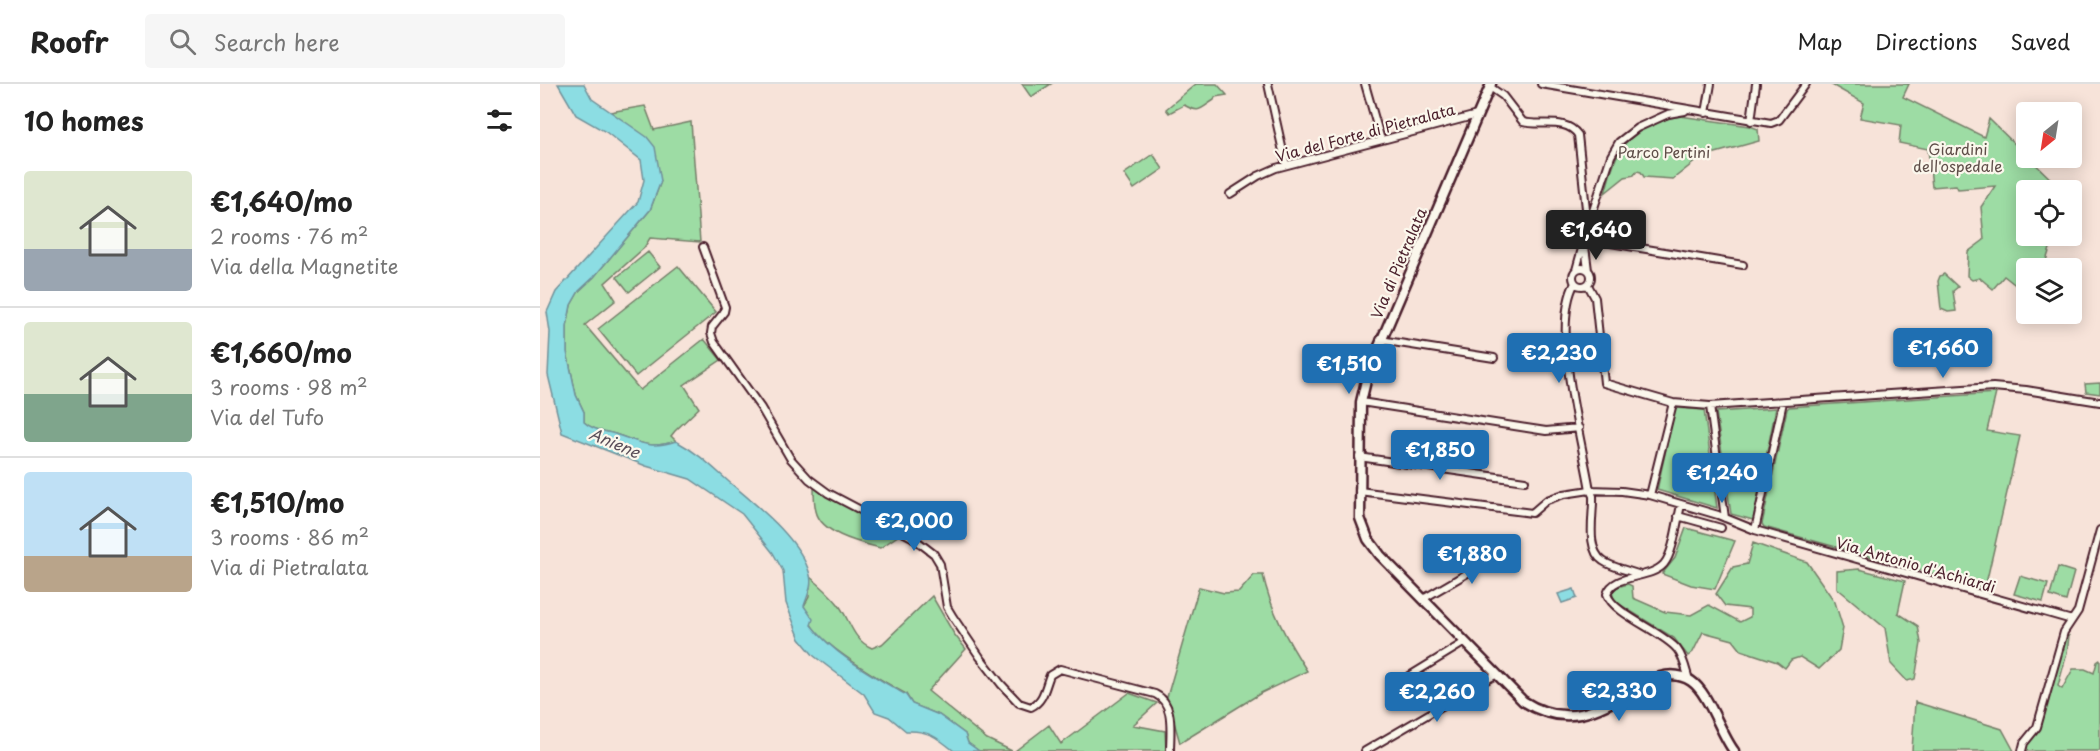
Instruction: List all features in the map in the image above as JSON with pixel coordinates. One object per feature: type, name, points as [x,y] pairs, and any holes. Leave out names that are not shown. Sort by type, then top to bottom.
[{"type":"street","points":[[1268,84],[1286,165]]},
{"type":"street","points":[[1365,84],[1381,140]]},
{"type":"street","points":[[1541,84],[1768,123],[1779,120],[1806,84]]},
{"type":"street","points":[[1706,113],[1711,84]]},
{"type":"street","points":[[1751,120],[1756,84]]},
{"type":"street","points":[[1490,86],[1503,96],[1523,122],[1562,125],[1573,129],[1577,134],[1580,144],[1588,227]]},
{"type":"street","name":"Via di Pietralata","points":[[1490,86],[1368,372],[1361,402],[1360,518],[1368,539],[1380,555],[1465,642],[1535,711],[1564,724]]},
{"type":"street","points":[[1666,115],[1669,110],[1667,105]]},
{"type":"street","points":[[1640,574],[1605,562],[1597,554],[1593,540],[1593,499],[1565,341],[1567,307],[1575,283],[1573,277],[1588,227],[1616,147],[1626,135],[1635,129],[1666,115],[1691,111]]},
{"type":"street","name":"Via del Forte di Pietralata","points":[[1230,194],[1263,174],[1286,165],[1477,115]]},
{"type":"street","points":[[1585,241],[1743,265]]},
{"type":"street","points":[[1585,241],[1588,270],[1592,277],[1588,285]]},
{"type":"street","points":[[703,247],[725,307],[724,312],[712,327],[712,337],[753,395],[790,458],[799,469],[828,493],[912,537],[934,554],[940,564],[950,612],[980,657],[1019,703],[1029,706],[1038,704],[1050,675],[1060,669],[1155,694],[1164,700],[1169,713],[1170,751]]},
{"type":"street","points":[[1576,270],[1581,268],[1588,270]]},
{"type":"street","points":[[1575,283],[1581,286],[1588,285]]},
{"type":"street","points":[[1588,285],[1595,298],[1604,383],[1673,403],[1710,406],[1993,387],[2100,402]]},
{"type":"street","points":[[1380,340],[1494,358]]},
{"type":"street","points":[[1361,402],[1546,431],[1579,428]]},
{"type":"street","points":[[1755,530],[1783,402]]},
{"type":"street","points":[[1650,495],[1673,403]]},
{"type":"street","points":[[1710,406],[1725,518]]},
{"type":"street","points":[[1359,457],[1525,481]]},
{"type":"street","name":"Via Antonio d'Achiardi","points":[[1359,491],[1532,513],[1555,496],[1590,490],[1650,495],[1725,518],[1755,530],[2072,620]]},
{"type":"street","points":[[1681,505],[1666,561],[1655,572],[1640,574],[1611,586],[1608,597],[1614,605],[1651,628],[1677,649],[1684,660],[1689,680]]},
{"type":"street","points":[[1678,516],[1721,528]]},
{"type":"street","points":[[2022,751],[2024,743],[2037,728],[2065,629],[2078,611],[2100,530]]},
{"type":"street","points":[[1424,599],[1509,549]]},
{"type":"street","points":[[1393,686],[1465,642]]},
{"type":"street","points":[[1365,751],[1497,674]]},
{"type":"street","points":[[1603,717],[1656,681],[1675,676],[1689,680],[1699,689],[1734,751]]},
{"type":"green space","points":[[1022,84],[1051,84],[1031,97]]},
{"type":"green space","points":[[1196,84],[1217,84],[1227,95],[1215,97],[1214,100],[1197,110],[1184,105],[1169,113],[1166,109]]},
{"type":"green space","name":"Giardini dell'ospedale","points":[[1830,84],[1909,84],[1903,97],[1984,137],[1989,119],[2016,145],[2016,168],[2039,168],[2052,180],[2016,180],[2016,246],[2051,246],[2047,258],[2016,258],[2016,285],[2004,276],[1993,289],[1980,278],[1972,280],[1967,276],[1968,252],[1984,240],[1981,207],[1995,186],[1958,189],[1956,185],[1932,187],[1928,149],[1899,143],[1901,125],[1860,118],[1864,103]]},
{"type":"green space","points":[[645,106],[654,130],[691,122],[700,242],[650,238],[644,248],[605,283],[616,300],[585,325],[640,390],[704,339],[721,360],[684,385],[699,408],[671,436],[676,441],[659,445],[638,442],[594,429],[584,422],[584,412],[576,395],[567,352],[567,326],[571,305],[579,291],[594,277],[650,210],[661,181],[620,119],[610,112]]},
{"type":"green space","name":"Parco Pertini","points":[[1680,116],[1750,126],[1758,129],[1759,141],[1701,157],[1673,179],[1644,177],[1641,172],[1637,171],[1634,175],[1625,177],[1605,193],[1613,167],[1624,145],[1645,128]]},
{"type":"green space","points":[[1153,154],[1163,169],[1134,189],[1124,174]]},
{"type":"green space","points":[[648,252],[660,267],[629,292],[617,277]]},
{"type":"green space","points":[[678,266],[716,312],[636,376],[598,329]]},
{"type":"green space","points":[[1944,274],[1958,287],[1953,291],[1956,311],[1948,312],[1941,309],[1938,281]]},
{"type":"green space","points":[[2100,383],[2100,394],[2086,392],[2085,384]]},
{"type":"green space","points":[[1996,393],[1987,431],[2020,436],[1985,588],[1764,527],[1762,524],[1789,407]]},
{"type":"green space","points":[[1675,408],[1704,410],[1717,508],[1657,490]]},
{"type":"green space","points":[[1776,408],[1753,520],[1731,514],[1716,412]]},
{"type":"green space","points":[[814,487],[899,535],[880,548],[833,531],[819,519]]},
{"type":"green space","points":[[1686,528],[1735,541],[1715,589],[1691,585],[1662,574],[1675,558]]},
{"type":"green space","points":[[1753,543],[1807,562],[1835,602],[1843,628],[1839,650],[1819,669],[1800,657],[1791,660],[1785,668],[1777,662],[1741,650],[1733,640],[1703,632],[1693,652],[1688,656],[1674,638],[1614,599],[1612,592],[1617,587],[1628,584],[1632,586],[1633,598],[1665,612],[1691,615],[1709,605],[1740,622],[1750,617],[1750,609],[1725,606],[1716,594],[1733,567],[1747,564]]},
{"type":"green space","points":[[2058,567],[2074,572],[2066,601],[2050,596]]},
{"type":"green space","points":[[1859,569],[1905,581],[1898,613],[1918,626],[1921,643],[1915,679],[1907,681],[1891,664],[1885,628],[1837,588],[1837,571]]},
{"type":"green space","points":[[1254,575],[1263,575],[1280,625],[1307,671],[1261,693],[1180,743],[1167,697],[1199,587],[1224,593],[1239,592]]},
{"type":"green space","points":[[2020,576],[2048,584],[2043,602],[2014,594]]},
{"type":"green space","points":[[810,577],[838,604],[860,640],[872,648],[882,644],[932,596],[954,634],[966,649],[928,691],[987,739],[1012,751],[979,751],[968,743],[965,734],[939,715],[912,704],[906,694],[854,662],[828,642],[811,624],[804,606],[809,597]]},
{"type":"green space","points":[[2069,636],[2058,686],[2062,689],[2073,669],[2085,669],[2094,673],[2097,662],[2100,660],[2100,751],[2026,751],[2025,747],[2040,725],[2064,637]]},
{"type":"green space","points":[[1129,693],[1157,703],[1133,725],[1165,731],[1166,751],[1015,751],[1049,725],[1061,744]]},
{"type":"green space","points":[[1915,702],[2002,729],[2014,751],[1912,751]]},
{"type":"water","name":"Aniene","points":[[558,84],[584,84],[592,99],[647,137],[655,147],[661,181],[650,210],[594,277],[579,291],[571,305],[567,326],[567,352],[576,395],[584,412],[584,422],[595,429],[645,444],[659,445],[676,441],[704,460],[776,523],[797,548],[811,579],[804,606],[813,619],[811,625],[820,636],[855,664],[906,695],[912,704],[939,715],[965,734],[968,743],[979,751],[954,751],[932,735],[906,731],[889,717],[875,712],[864,694],[814,656],[800,639],[786,603],[783,571],[773,553],[742,514],[690,479],[646,466],[562,433],[548,375],[550,332],[547,312],[556,292],[638,202],[644,180],[641,160],[606,132],[576,115]]},
{"type":"water","points":[[1574,589],[1577,598],[1562,603],[1558,594]]}]
